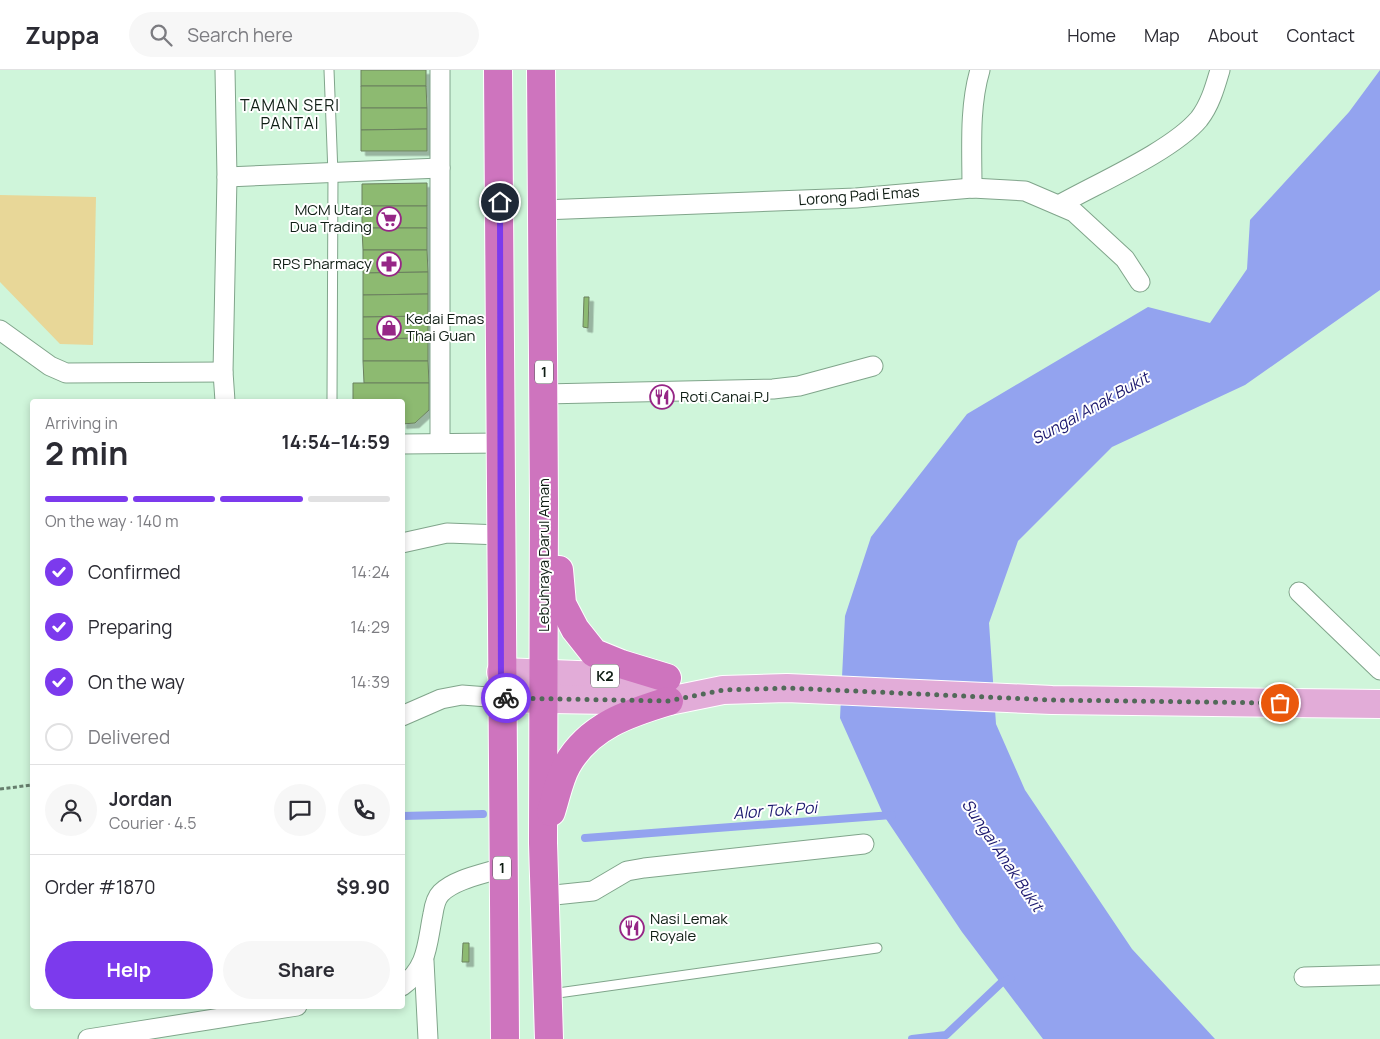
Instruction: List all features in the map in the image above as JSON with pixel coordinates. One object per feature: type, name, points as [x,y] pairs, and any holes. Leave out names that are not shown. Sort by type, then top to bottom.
[{"type":"highway","name":"1","points":[[498,70],[504,1039]]},
{"type":"highway","name":"Lebuhraya Darul Aman","points":[[541,70],[544,394],[543,843],[549,1039]]},
{"type":"highway","points":[[544,503],[555,542],[562,604],[575,629],[594,653],[620,664],[668,690]]},
{"type":"highway","points":[[543,843],[567,765],[583,744],[603,726],[668,690]]},
{"type":"main road","name":"K2","points":[[501,685],[668,690],[787,688],[1052,700],[1380,704]]},
{"type":"street","points":[[225,70],[227,177],[223,372],[225,399]]},
{"type":"street","points":[[440,70],[440,443]]},
{"type":"street","points":[[972,188],[972,140],[976,84],[980,70]]},
{"type":"street","points":[[1059,204],[1178,139],[1199,118],[1214,91],[1220,70]]},
{"type":"street","points":[[227,177],[440,168]]},
{"type":"street","name":"Lorong Padi Emas","points":[[542,210],[856,198],[972,188],[1025,191],[1074,212],[1125,259],[1140,282]]},
{"type":"street","points":[[0,330],[50,366],[66,373],[223,372]]},
{"type":"street","points":[[544,394],[773,390],[799,386],[873,366]]},
{"type":"street","points":[[405,444],[501,443]]},
{"type":"street","points":[[405,542],[447,533],[501,535]]},
{"type":"street","points":[[1299,592],[1380,670]]},
{"type":"street","points":[[405,715],[441,699],[501,685]]},
{"type":"street","points":[[545,896],[593,891],[627,872],[644,868],[864,844]]},
{"type":"street","points":[[428,1039],[424,961],[434,906],[440,893],[452,885],[502,868]]},
{"type":"street","points":[[405,984],[416,977],[424,961]]},
{"type":"street","points":[[1304,977],[1380,975]]},
{"type":"street","points":[[88,1039],[277,1009]]},
{"type":"lane","points":[[329,70],[333,174],[332,399]]},
{"type":"lane","points":[[548,994],[877,948]]},
{"type":"path","points":[[0,789],[30,785]]},
{"type":"shaded area","points":[[0,195],[96,197],[93,345],[60,344],[0,282]]},
{"type":"water","name":"Sungai Anak Bukit","points":[[1380,70],[1380,290],[1245,385],[1112,447],[1018,541],[989,623],[996,724],[1025,790],[1132,949],[1215,1039],[1043,1039],[962,932],[884,816],[840,718],[845,616],[871,537],[967,414],[1148,307],[1210,323],[1247,269],[1250,220],[1349,112]]},
{"type":"building","points":[[361,70],[426,70],[426,86],[361,86]]},
{"type":"building","points":[[361,86],[426,86],[427,108],[361,108]]},
{"type":"building","points":[[361,108],[427,108],[427,129],[361,130]]},
{"type":"building","points":[[427,129],[427,151],[361,151],[361,130]]},
{"type":"building","points":[[427,183],[427,206],[362,206],[362,184]]},
{"type":"building","points":[[362,206],[427,206],[427,228],[362,228]]},
{"type":"building","points":[[362,228],[427,228],[427,250],[363,250]]},
{"type":"building","points":[[363,250],[427,250],[428,272],[363,273]]},
{"type":"building","points":[[428,272],[428,294],[363,295],[363,273]]},
{"type":"building","points":[[428,294],[428,316],[363,317],[363,295]]},
{"type":"building","points":[[584,297],[589,297],[588,328],[583,327]]},
{"type":"building","points":[[428,316],[428,338],[363,339],[363,317]]},
{"type":"building","points":[[428,338],[428,361],[363,361],[363,339]]},
{"type":"building","points":[[363,361],[428,361],[429,383],[364,383]]},
{"type":"building","points":[[353,383],[429,383],[429,410],[415,423],[405,424],[405,399],[353,399]]},
{"type":"building","points":[[463,943],[469,943],[469,962],[462,962]]},
{"type":"waterway","name":"Alor Tok Poi","points":[[405,816],[483,814]]},
{"type":"waterway","name":"Alor Tok Poi","points":[[585,838],[892,815]]},
{"type":"waterway","points":[[912,1039],[946,1035],[1001,983],[1011,978]]},
{"type":"way so far","points":[[506,698],[668,701],[723,690],[787,688],[1052,700],[1280,703]]},
{"type":"place","name":"MCM Utara Dua Trading","points":[[389,219]]},
{"type":"place","name":"RPS Pharmacy","points":[[389,264]]},
{"type":"place","name":"Kedai Emas Thai Guan","points":[[389,328]]},
{"type":"place","name":"Roti Canai PJ","points":[[662,397]]},
{"type":"place","name":"Nasi Lemak Royale","points":[[632,928]]},
{"type":"district","name":"TAMAN SERI PANTAI","points":[[290,114]]},
{"type":"route","points":[[500,202],[501,698],[506,698]]}]
